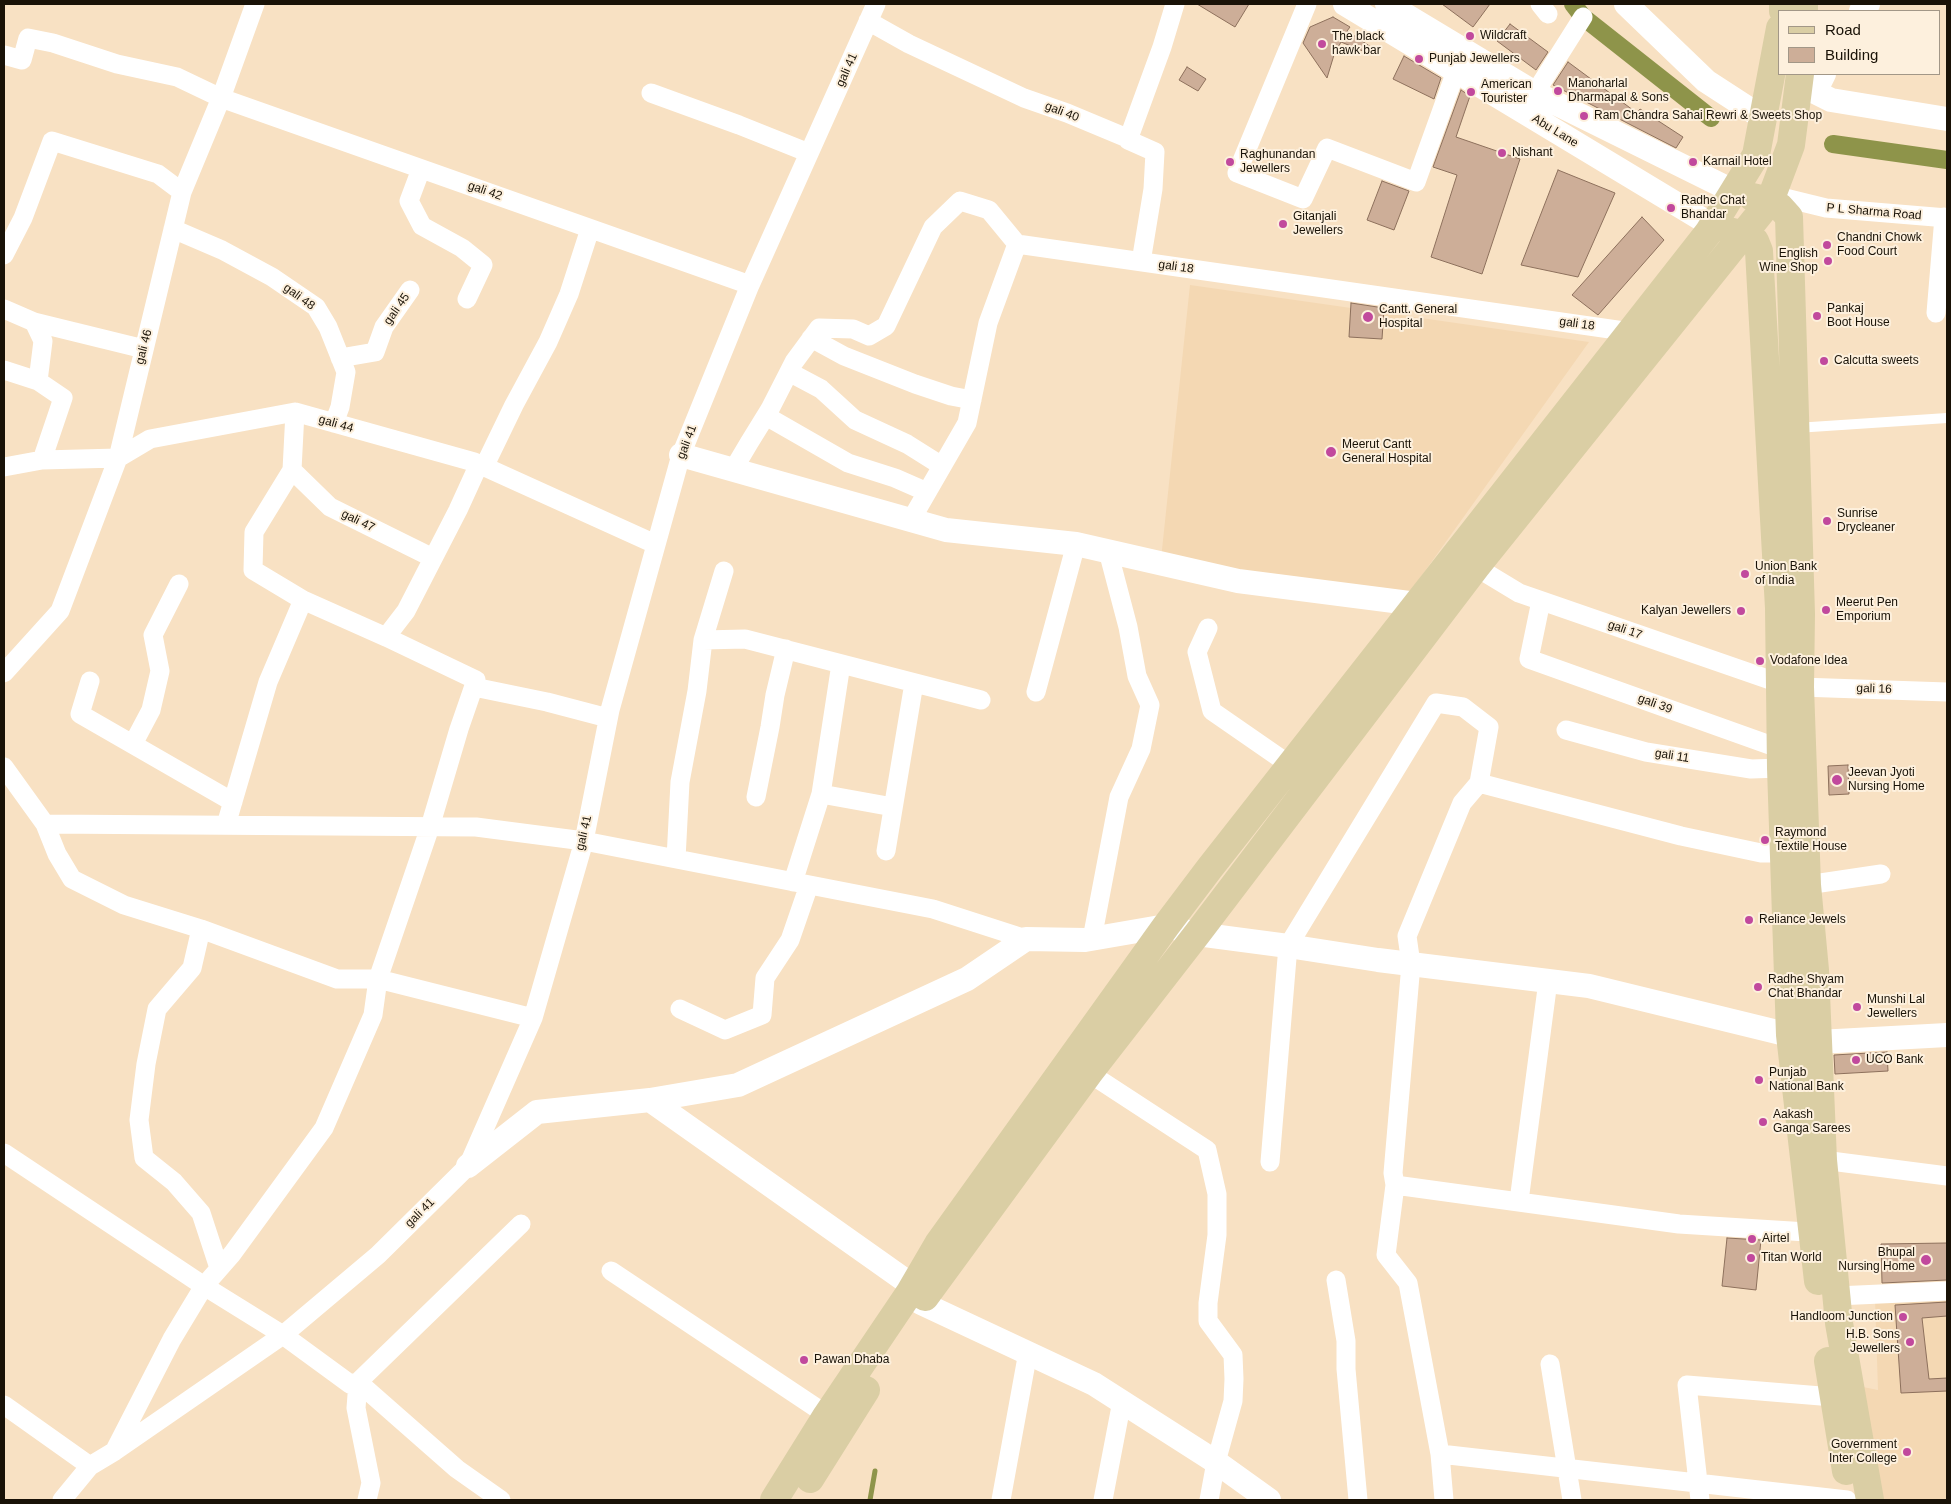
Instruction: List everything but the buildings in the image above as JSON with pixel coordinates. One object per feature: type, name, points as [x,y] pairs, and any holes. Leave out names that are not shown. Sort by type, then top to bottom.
[{"type":"main road","points":[[797,1500],[917,1294],[938,1244],[1166,926],[1208,869],[1713,226],[1756,155],[1778,39]]},
{"type":"main road","points":[[774,1500],[827,1415],[917,1294],[1197,934],[1476,567],[1745,235],[1771,198],[1791,145],[1810,82]]},
{"type":"main road","points":[[1735,192],[1771,198],[1789,216],[1801,614],[1789,685],[1781,759],[1790,1035],[1821,1233],[1836,1296],[1870,1500]]},
{"type":"main road","points":[[1713,226],[1745,235],[1755,240],[1759,252],[1779,608],[1789,685],[1815,970],[1823,1160],[1821,1233],[1833,1398],[1851,1500]]},
{"type":"street","name":"gali 46","points":[[4,673],[60,612],[118,458],[182,192],[221,98],[255,4]]},
{"type":"street","name":"gali 41","points":[[62,1500],[90,1466],[283,1335],[378,1255],[468,1166],[534,1018],[584,840],[608,718],[681,455],[750,285],[876,4]]},
{"type":"street","points":[[1128,140],[1162,47],[1175,4]]},
{"type":"street","points":[[1307,4],[1237,173],[1303,199],[1327,148],[1416,182],[1456,71]]},
{"type":"street","name":"Abu Lane","points":[[1345,4],[1713,226]]},
{"type":"street","name":"Abu Lane","points":[[1387,4],[1535,93],[1735,192]]},
{"type":"street","points":[[1626,4],[1706,81],[1763,118]]},
{"type":"street","points":[[1535,93],[1582,17]]},
{"type":"street","name":"gali 40","points":[[868,21],[910,44],[1024,98],[1067,113],[1155,152],[1153,189],[1141,262]]},
{"type":"street","name":"gali 42","points":[[4,55],[22,60],[28,38],[53,43],[117,64],[177,77],[221,98],[750,285]]},
{"type":"street","points":[[1810,82],[1831,100],[1947,119]]},
{"type":"street","points":[[651,92],[809,153]]},
{"type":"street","points":[[4,255],[23,218],[52,141],[158,174],[182,192]]},
{"type":"street","points":[[421,169],[410,201],[422,226],[462,248],[483,265],[467,300]]},
{"type":"street","name":"P L Sharma Road","points":[[1771,198],[1826,208],[1946,218]]},
{"type":"street","points":[[733,470],[766,416],[794,362],[819,328],[853,329],[869,336],[886,326],[932,227],[960,201],[989,210],[1017,244],[988,323],[967,423],[911,520]]},
{"type":"street","points":[[1936,313],[1946,218]]},
{"type":"street","points":[[386,637],[406,611],[432,558],[548,342],[569,294],[590,228]]},
{"type":"street","name":"gali 48","points":[[173,229],[222,250],[272,277],[316,307],[328,327],[346,372],[340,407],[334,423]]},
{"type":"street","name":"gali 18","points":[[1017,244],[1631,332]]},
{"type":"street","name":"gali 45","points":[[340,358],[375,352],[384,327],[410,290]]},
{"type":"street","points":[[4,309],[34,322],[144,350]]},
{"type":"street","points":[[34,322],[43,341],[38,381]]},
{"type":"street","points":[[812,338],[844,356],[915,384],[951,396],[972,400]]},
{"type":"street","points":[[4,370],[38,381],[63,398],[42,460]]},
{"type":"street","points":[[789,372],[821,389],[855,420],[907,444],[942,466]]},
{"type":"street","points":[[114,1451],[172,1339],[204,1286],[324,1128],[373,1015],[378,978],[430,827],[459,729],[476,680],[303,600],[253,570],[254,532],[292,470],[295,412]]},
{"type":"street","name":"gali 44","points":[[4,467],[42,460],[118,458],[150,439],[295,412],[482,465],[655,544]]},
{"type":"street","points":[[766,416],[848,463],[895,478],[927,492]]},
{"type":"street","points":[[681,455],[946,530],[1076,544],[1238,581],[1416,604]]},
{"type":"street","name":"gali 47","points":[[292,470],[330,507],[432,558]]},
{"type":"street","points":[[1036,692],[1076,544]]},
{"type":"street","points":[[1092,939],[1119,797],[1141,749],[1150,705],[1137,676],[1128,627],[1108,551]]},
{"type":"street","name":"gali 17","points":[[1476,567],[1519,593],[1789,685]]},
{"type":"street","points":[[676,859],[680,782],[697,691],[703,640],[724,571]]},
{"type":"street","points":[[133,744],[151,710],[160,671],[153,635],[179,584]]},
{"type":"street","points":[[226,825],[268,682],[303,600]]},
{"type":"street","name":"gali 39","points":[[1541,601],[1529,659],[1781,759]]},
{"type":"street","points":[[1208,628],[1197,652],[1212,711],[1290,765]]},
{"type":"street","points":[[703,640],[745,639],[981,700]]},
{"type":"street","points":[[756,797],[775,695],[786,650]]},
{"type":"street","points":[[680,1009],[725,1030],[762,1015],[765,978],[790,940],[820,794],[841,664]]},
{"type":"street","points":[[90,681],[80,714],[233,802]]},
{"type":"street","points":[[886,851],[914,683]]},
{"type":"street","name":"gali 16","points":[[1789,685],[1947,692]]},
{"type":"street","points":[[474,688],[547,702],[608,718]]},
{"type":"street","points":[[1270,1162],[1288,946],[1436,703],[1464,707],[1488,727],[1479,783],[1462,803],[1407,936],[1411,964],[1394,1173],[1395,1185],[1386,1255],[1408,1283],[1440,1454],[1444,1500]]},
{"type":"street","name":"gali 11","points":[[1566,730],[1646,752],[1750,769],[1781,759]]},
{"type":"street","points":[[4,767],[44,824],[56,854],[72,879],[124,905],[202,928],[337,978],[378,978],[534,1018]]},
{"type":"street","points":[[1479,783],[1681,836],[1761,852],[1783,853]]},
{"type":"street","points":[[820,794],[894,807]]},
{"type":"street","points":[[44,824],[476,827],[584,840],[932,909],[1026,939],[1092,939],[1166,926],[1197,934],[1411,964],[1589,986],[1818,1042],[1947,1035]]},
{"type":"street","points":[[1807,885],[1881,874]]},
{"type":"street","points":[[202,928],[192,968],[156,1009],[139,1120],[144,1158],[174,1182],[201,1213],[219,1268]]},
{"type":"street","points":[[468,1166],[537,1112],[650,1100],[738,1085],[967,979],[1026,939]]},
{"type":"street","points":[[1519,1201],[1548,981]]},
{"type":"street","points":[[1089,1074],[1207,1150],[1217,1194],[1217,1236],[1208,1302],[1208,1321],[1233,1355],[1234,1378],[1233,1401],[1216,1462],[1209,1500]]},
{"type":"street","points":[[650,1100],[917,1294],[1094,1384],[1216,1462],[1269,1500]]},
{"type":"street","points":[[4,1153],[204,1286],[283,1335],[350,1384],[358,1382],[521,1224]]},
{"type":"street","points":[[1823,1160],[1947,1176]]},
{"type":"street","points":[[1395,1185],[1679,1224],[1821,1233]]},
{"type":"street","points":[[611,1271],[827,1415]]},
{"type":"street","points":[[1336,1280],[1346,1340],[1346,1369],[1358,1500]]},
{"type":"street","points":[[1836,1296],[1947,1291]]},
{"type":"street","points":[[1001,1500],[1028,1352]]},
{"type":"street","points":[[1550,1364],[1572,1500]]},
{"type":"street","points":[[358,1382],[356,1408],[371,1483],[367,1500]]},
{"type":"street","points":[[358,1382],[457,1469],[501,1500]]},
{"type":"street","points":[[1698,1492],[1687,1385],[1833,1398]]},
{"type":"street","points":[[1103,1500],[1122,1401]]},
{"type":"street","points":[[4,1405],[90,1466]]},
{"type":"street","points":[[1440,1454],[1567,1469],[1698,1492],[1847,1500]]},
{"type":"lane","points":[[1795,428],[1947,418]]},
{"type":"shaded area","name":"Meerut Cantt General Hospital","points":[[1190,285],[1589,342],[1397,610],[1161,559]]},
{"type":"shaded area","points":[[1947,1296],[1947,1500],[1871,1500],[1863,1387],[1878,1390],[1875,1299]]},
{"type":"waterway","points":[[1573,4],[1583,17],[1711,118]]},
{"type":"waterway","points":[[1833,144],[1947,160]]},
{"type":"waterway","points":[[870,1500],[875,1471]]},
{"type":"place","name":"Wildcraft","points":[[1470,36]]},
{"type":"place","name":"The black hawk bar","points":[[1322,44]]},
{"type":"place","name":"Punjab Jewellers","points":[[1419,59]]},
{"type":"place","name":"Manoharlal Dharmapal & Sons","points":[[1558,91]]},
{"type":"place","name":"American Tourister","points":[[1471,92]]},
{"type":"place","name":"Ram Chandra Sahai Rewri & Sweets Shop","points":[[1584,116]]},
{"type":"place","name":"Nishant","points":[[1502,153]]},
{"type":"place","name":"Raghunandan Jewellers","points":[[1230,162]]},
{"type":"place","name":"Karnail Hotel","points":[[1693,162]]},
{"type":"place","name":"Radhe Chat Bhandar","points":[[1671,208]]},
{"type":"place","name":"Gitanjali Jewellers","points":[[1283,224]]},
{"type":"place","name":"Chandni Chowk Food Court","points":[[1827,245]]},
{"type":"place","name":"English Wine Shop","points":[[1828,261]]},
{"type":"place","name":"Pankaj Boot House","points":[[1817,316]]},
{"type":"place","name":"Cantt. General Hospital","points":[[1368,317]]},
{"type":"place","name":"Calcutta sweets","points":[[1824,361]]},
{"type":"place","name":"Meerut Cantt General Hospital","points":[[1331,452]]},
{"type":"place","name":"Sunrise Drycleaner","points":[[1827,521]]},
{"type":"place","name":"Union Bank of India","points":[[1745,574]]},
{"type":"place","name":"Meerut Pen Emporium","points":[[1826,610]]},
{"type":"place","name":"Kalyan Jewellers","points":[[1741,611]]},
{"type":"place","name":"Vodafone Idea","points":[[1760,661]]},
{"type":"place","name":"Jeevan Jyoti Nursing Home","points":[[1837,780]]},
{"type":"place","name":"Raymond Textile House","points":[[1765,840]]},
{"type":"place","name":"Reliance Jewels","points":[[1749,920]]},
{"type":"place","name":"Radhe Shyam Chat Bhandar","points":[[1758,987]]},
{"type":"place","name":"Munshi Lal Jewellers","points":[[1857,1007]]},
{"type":"place","name":"UCO Bank","points":[[1856,1060]]},
{"type":"place","name":"Punjab National Bank","points":[[1759,1080]]},
{"type":"place","name":"Aakash Ganga Sarees","points":[[1763,1122]]},
{"type":"place","name":"Airtel","points":[[1752,1239]]},
{"type":"place","name":"Titan World","points":[[1751,1258]]},
{"type":"place","name":"Bhupal Nursing Home","points":[[1926,1260]]},
{"type":"place","name":"Handloom Junction","points":[[1903,1317]]},
{"type":"place","name":"H.B. Sons Jewellers","points":[[1910,1342]]},
{"type":"place","name":"Pawan Dhaba","points":[[804,1360]]},
{"type":"place","name":"Government Inter College","points":[[1907,1452]]}]
